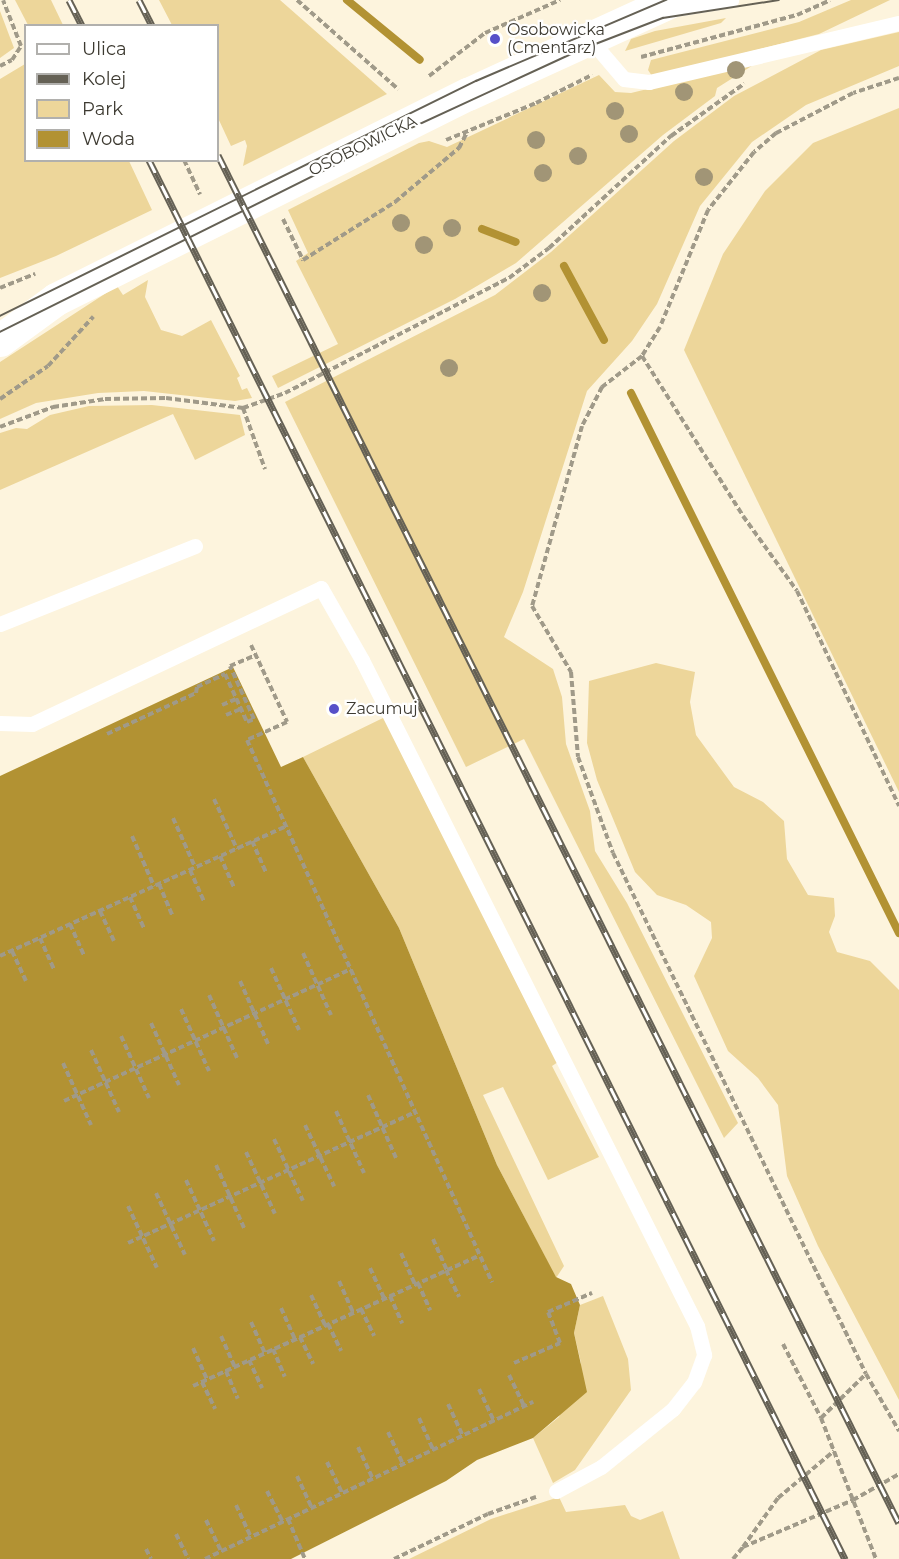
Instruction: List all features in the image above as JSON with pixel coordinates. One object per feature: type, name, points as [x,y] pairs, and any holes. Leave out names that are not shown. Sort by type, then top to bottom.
[{"type":"street","name":"OSOBOWICKA","points":[[0,339],[56,298],[636,15],[673,0]]},
{"type":"street","name":"OSOBOWICKA","points":[[0,312],[56,298]]},
{"type":"lane","points":[[636,15],[731,0]]},
{"type":"lane","points":[[589,38],[609,66],[624,79],[649,82],[899,23]]},
{"type":"lane","points":[[0,624],[195,546]]},
{"type":"lane","points":[[0,723],[32,724],[321,588],[362,660],[697,1326],[704,1355],[694,1382],[673,1409],[601,1467],[556,1491]]},
{"type":"path","points":[[0,66],[12,60],[21,46],[3,0]]},
{"type":"path","points":[[297,0],[398,89]]},
{"type":"path","points":[[425,79],[485,33],[560,0]]},
{"type":"path","points":[[609,66],[797,15],[830,0]]},
{"type":"path","points":[[899,78],[814,112],[776,133],[754,152],[708,210],[660,327],[642,356],[602,387],[582,426],[532,606],[571,672],[578,757],[613,853],[866,1374],[899,1431]]},
{"type":"path","points":[[0,427],[53,407],[105,399],[166,398],[243,408],[285,393],[509,278],[549,248],[671,136],[718,100]]},
{"type":"path","points":[[286,227],[303,260],[395,202],[459,148],[466,134]]},
{"type":"path","points":[[185,162],[197,189]]},
{"type":"path","points":[[0,399],[48,366],[97,313]]},
{"type":"path","points":[[642,356],[743,516],[797,591],[899,806]]},
{"type":"path","points":[[243,408],[265,469]]},
{"type":"path","points":[[242,626],[287,722],[247,740],[492,1282]]},
{"type":"path","points":[[107,734],[196,693],[198,687],[225,674],[247,722],[254,719],[230,666],[256,655]]},
{"type":"path","points":[[222,705],[236,699]]},
{"type":"path","points":[[226,715],[241,709]]},
{"type":"path","points":[[214,799],[237,849]]},
{"type":"path","points":[[173,818],[195,867]]},
{"type":"path","points":[[0,956],[286,826]]},
{"type":"path","points":[[132,836],[172,915]]},
{"type":"path","points":[[252,841],[266,873]]},
{"type":"path","points":[[220,856],[234,887]]},
{"type":"path","points":[[190,870],[204,901]]},
{"type":"path","points":[[130,897],[144,928]]},
{"type":"path","points":[[100,911],[114,941]]},
{"type":"path","points":[[70,924],[84,955]]},
{"type":"path","points":[[40,938],[54,969]]},
{"type":"path","points":[[12,951],[26,981]]},
{"type":"path","points":[[303,953],[331,1015]]},
{"type":"path","points":[[271,968],[299,1030]]},
{"type":"path","points":[[64,1101],[351,969]]},
{"type":"path","points":[[240,981],[268,1044]]},
{"type":"path","points":[[209,995],[237,1058]]},
{"type":"path","points":[[181,1009],[209,1071]]},
{"type":"path","points":[[151,1023],[179,1085]]},
{"type":"path","points":[[121,1036],[149,1098]]},
{"type":"path","points":[[91,1050],[119,1112]]},
{"type":"path","points":[[63,1063],[91,1125]]},
{"type":"path","points":[[368,1095],[396,1158]]},
{"type":"path","points":[[336,1111],[364,1173]]},
{"type":"path","points":[[128,1243],[415,1112]]},
{"type":"path","points":[[305,1125],[334,1186]]},
{"type":"path","points":[[274,1138],[303,1201]]},
{"type":"path","points":[[246,1152],[275,1214]]},
{"type":"path","points":[[216,1165],[244,1228]]},
{"type":"path","points":[[186,1180],[214,1241]]},
{"type":"path","points":[[156,1193],[185,1255]]},
{"type":"path","points":[[128,1206],[158,1268]]},
{"type":"path","points":[[433,1239],[459,1297]]},
{"type":"path","points":[[401,1253],[430,1310]]},
{"type":"path","points":[[193,1386],[480,1255]]},
{"type":"path","points":[[370,1268],[384,1298]]},
{"type":"path","points":[[339,1281],[353,1312]]},
{"type":"path","points":[[514,1363],[560,1344],[548,1312],[592,1293]]},
{"type":"path","points":[[311,1295],[341,1351]]},
{"type":"path","points":[[390,1296],[402,1323]]},
{"type":"path","points":[[281,1308],[295,1339]]},
{"type":"path","points":[[361,1309],[374,1336]]},
{"type":"path","points":[[251,1322],[265,1353]]},
{"type":"path","points":[[221,1336],[235,1366]]},
{"type":"path","points":[[300,1336],[313,1364]]},
{"type":"path","points":[[783,1344],[821,1418],[876,1559]]},
{"type":"path","points":[[193,1348],[207,1379]]},
{"type":"path","points":[[273,1349],[285,1377]]},
{"type":"path","points":[[249,1360],[262,1388]]},
{"type":"path","points":[[226,1371],[238,1399]]},
{"type":"path","points":[[821,1418],[866,1374]]},
{"type":"path","points":[[509,1375],[524,1406]]},
{"type":"path","points":[[202,1382],[215,1409]]},
{"type":"path","points":[[479,1389],[494,1421]]},
{"type":"path","points":[[205,1559],[533,1402]]},
{"type":"path","points":[[448,1404],[463,1436]]},
{"type":"path","points":[[419,1418],[434,1450]]},
{"type":"path","points":[[388,1432],[403,1464]]},
{"type":"path","points":[[358,1448],[373,1479]]},
{"type":"path","points":[[733,1559],[777,1498],[834,1451]]},
{"type":"path","points":[[327,1462],[342,1493]]},
{"type":"path","points":[[743,1547],[854,1500],[899,1474]]},
{"type":"path","points":[[297,1476],[312,1508]]},
{"type":"path","points":[[267,1491],[283,1522]]},
{"type":"path","points":[[394,1559],[488,1514],[556,1491]]},
{"type":"path","points":[[236,1505],[251,1537]]},
{"type":"path","points":[[288,1519],[305,1559]]},
{"type":"path","points":[[206,1520],[221,1551]]},
{"type":"path","points":[[176,1534],[188,1559]]},
{"type":"path","points":[[146,1549],[151,1559]]},
{"type":"green space","points":[[15,0],[51,0],[63,24],[27,24]]},
{"type":"green space","points":[[159,0],[280,0],[387,94],[243,166],[247,146],[245,140],[231,146],[219,120],[219,24],[171,24]]},
{"type":"green space","points":[[851,0],[890,0],[819,34],[662,74],[652,76],[648,70],[651,60],[799,22]]},
{"type":"green space","points":[[0,11],[14,48],[0,58]]},
{"type":"green space","points":[[726,18],[721,23],[625,51],[631,39],[655,31]]},
{"type":"green space","points":[[899,32],[899,66],[806,105],[752,142],[700,206],[657,304],[632,341],[587,391],[523,592],[504,637],[553,669],[562,697],[566,744],[590,811],[595,851],[627,903],[738,1123],[724,1138],[524,739],[466,767],[285,402],[495,295],[551,252],[674,141],[734,96],[821,50]]},
{"type":"green space","points":[[758,62],[717,88],[715,96],[663,135],[516,263],[455,299],[278,388],[272,376],[338,344],[296,261],[308,253],[288,210],[419,143],[429,141],[447,147],[599,75],[615,92],[631,93]]},
{"type":"green space","points":[[24,65],[24,162],[129,162],[152,210],[56,256],[0,278],[0,79]]},
{"type":"green space","points":[[899,108],[899,792],[684,350],[723,254],[765,191],[813,143]]},
{"type":"green space","points":[[148,280],[145,297],[161,330],[182,336],[211,320],[240,376],[237,378],[242,390],[247,388],[252,398],[235,401],[144,391],[98,393],[36,403],[0,419],[0,362],[117,286],[123,295]]},
{"type":"green space","points":[[152,405],[240,415],[245,435],[195,460],[173,414],[0,490],[0,433],[16,428],[27,429],[50,415],[89,406]]},
{"type":"green space","points":[[656,663],[695,672],[690,702],[696,735],[734,787],[763,802],[784,821],[787,859],[808,895],[834,898],[835,916],[829,932],[837,952],[870,961],[899,990],[899,1400],[818,1246],[787,1176],[778,1105],[758,1078],[728,1051],[694,976],[712,938],[711,922],[686,905],[657,895],[635,872],[597,780],[587,743],[589,681]]},
{"type":"green space","points":[[385,717],[558,1062],[552,1066],[599,1157],[548,1180],[503,1087],[483,1095],[564,1266],[556,1278],[497,1165],[399,928],[303,757]]},
{"type":"green space","points":[[603,1296],[628,1359],[631,1390],[575,1470],[553,1483],[533,1438],[559,1417],[581,1363],[574,1333],[580,1305]]},
{"type":"green space","points":[[559,1497],[566,1512],[625,1505],[631,1516],[640,1520],[663,1511],[680,1559],[409,1559],[491,1519]]},
{"type":"water","points":[[233,667],[281,767],[303,757],[399,928],[497,1165],[556,1277],[571,1284],[580,1305],[574,1333],[587,1392],[533,1438],[477,1460],[446,1481],[291,1559],[0,1559],[0,776]]},
{"type":"waterway","points":[[347,0],[420,60]]},
{"type":"waterway","points":[[482,229],[516,242]]},
{"type":"waterway","points":[[564,266],[604,340]]},
{"type":"waterway","points":[[631,393],[899,933]]},
{"type":"tram line","points":[[0,316],[476,81],[666,0]]},
{"type":"tram line","points":[[0,332],[383,141],[580,50],[663,18],[779,0]]},
{"type":"railway","points":[[69,0],[81,24]]},
{"type":"railway","points":[[139,0],[151,24]]},
{"type":"railway","points":[[219,157],[899,1523]]},
{"type":"railway","points":[[150,162],[845,1559]]},
{"type":"place","name":"Osobowicka (Cmentarz)","points":[[495,39]]},
{"type":"place","name":"Zacumuj","points":[[334,709]]}]
